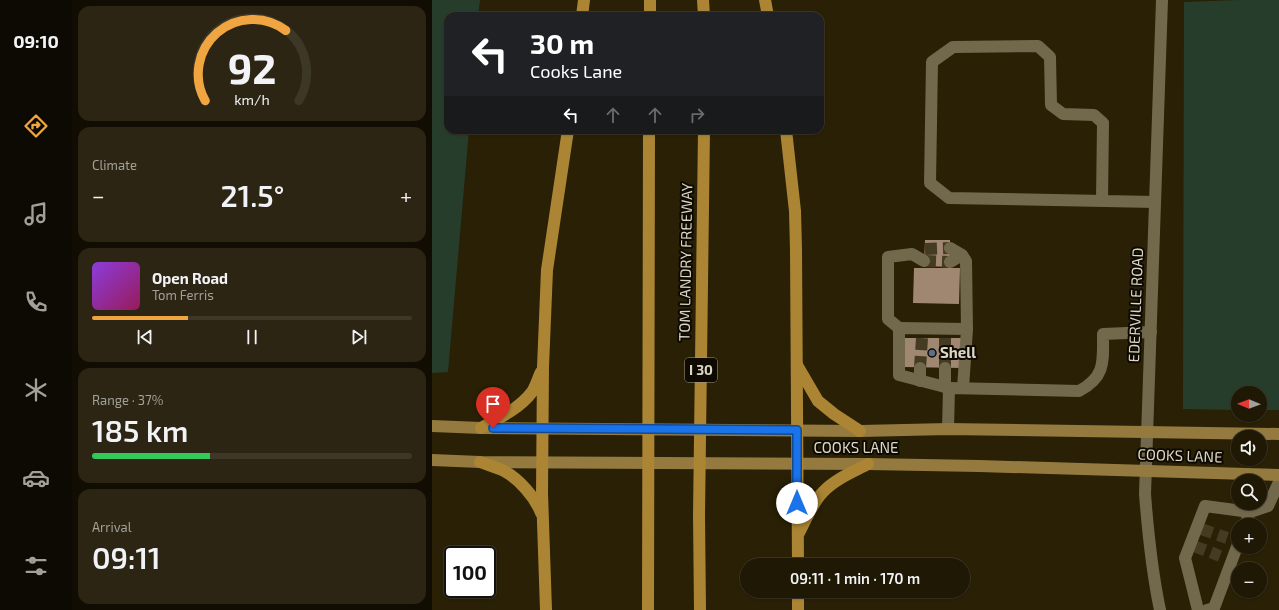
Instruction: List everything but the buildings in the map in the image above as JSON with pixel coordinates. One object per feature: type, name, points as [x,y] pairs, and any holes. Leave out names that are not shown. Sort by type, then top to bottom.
[{"type":"highway","points":[[582,12],[584,0]]},
{"type":"highway","points":[[650,0],[650,12]]},
{"type":"highway","points":[[704,0],[704,12]]},
{"type":"highway","points":[[765,0],[767,12]]},
{"type":"highway","points":[[546,610],[542,519],[542,428],[547,270],[567,134]]},
{"type":"highway","points":[[648,610],[649,134]]},
{"type":"highway","name":"TOM LANDRY FREEWAY","points":[[700,610],[699,515],[704,134]]},
{"type":"highway","points":[[786,134],[795,211],[798,558]]},
{"type":"highway","points":[[796,364],[818,401],[834,414],[860,431]]},
{"type":"highway","points":[[481,428],[520,404],[532,392],[543,367]]},
{"type":"highway","points":[[480,462],[504,471],[517,480],[538,506],[542,519]]},
{"type":"highway","points":[[798,536],[822,492],[841,478],[868,464]]},
{"type":"highway","points":[[798,598],[798,610]]},
{"type":"main road","name":"COOKS LANE","points":[[432,426],[481,428],[860,431],[948,429],[1279,434]]},
{"type":"main road","name":"COOKS LANE","points":[[432,460],[480,462],[972,465],[1279,475]]},
{"type":"street","name":"EDERVILLE ROAD","points":[[1160,610],[1154,580],[1145,494],[1162,0]]},
{"type":"street","points":[[1102,201],[1103,123],[1094,115],[1063,114],[1051,105],[1050,57],[1038,46],[953,46],[932,62],[930,183],[948,198],[1102,201],[1155,202]]},
{"type":"street","points":[[950,248],[962,255],[966,261],[967,329],[963,388]]},
{"type":"street","points":[[925,249],[912,254],[888,257],[888,319],[899,328],[921,333],[945,333],[967,329]]},
{"type":"street","points":[[912,254],[924,261]]},
{"type":"street","points":[[950,262],[962,255]]},
{"type":"street","points":[[899,328],[899,375],[947,387],[1079,391],[1089,385],[1099,374],[1103,359],[1103,334],[1150,332]]},
{"type":"street","points":[[920,368],[920,381]]},
{"type":"street","points":[[945,368],[948,429]]},
{"type":"street","points":[[1198,610],[1185,558],[1192,546],[1199,528],[1205,506],[1250,512],[1268,506],[1279,482]]},
{"type":"street","points":[[1248,518],[1250,512]]},
{"type":"street","points":[[1207,610],[1214,608],[1226,558],[1231,548]]},
{"type":"green space","points":[[432,0],[480,0],[478,12],[444,12],[444,134],[469,134],[448,372],[432,373]]},
{"type":"green space","points":[[1279,0],[1279,410],[1267,410],[1267,386],[1231,386],[1231,410],[1183,409],[1184,2]]},
{"type":"tunnel","points":[[925,249],[950,248]]},
{"type":"tunnel","points":[[924,261],[950,262]]},
{"type":"tunnel","points":[[920,368],[922,338]]},
{"type":"tunnel","points":[[945,338],[945,368]]},
{"type":"tunnel","points":[[1201,529],[1227,538]]},
{"type":"tunnel","points":[[1194,546],[1220,556]]},
{"type":"place","name":"Shell","points":[[932,353]]},
{"type":"route","points":[[493,428],[797,430],[797,503]]}]
